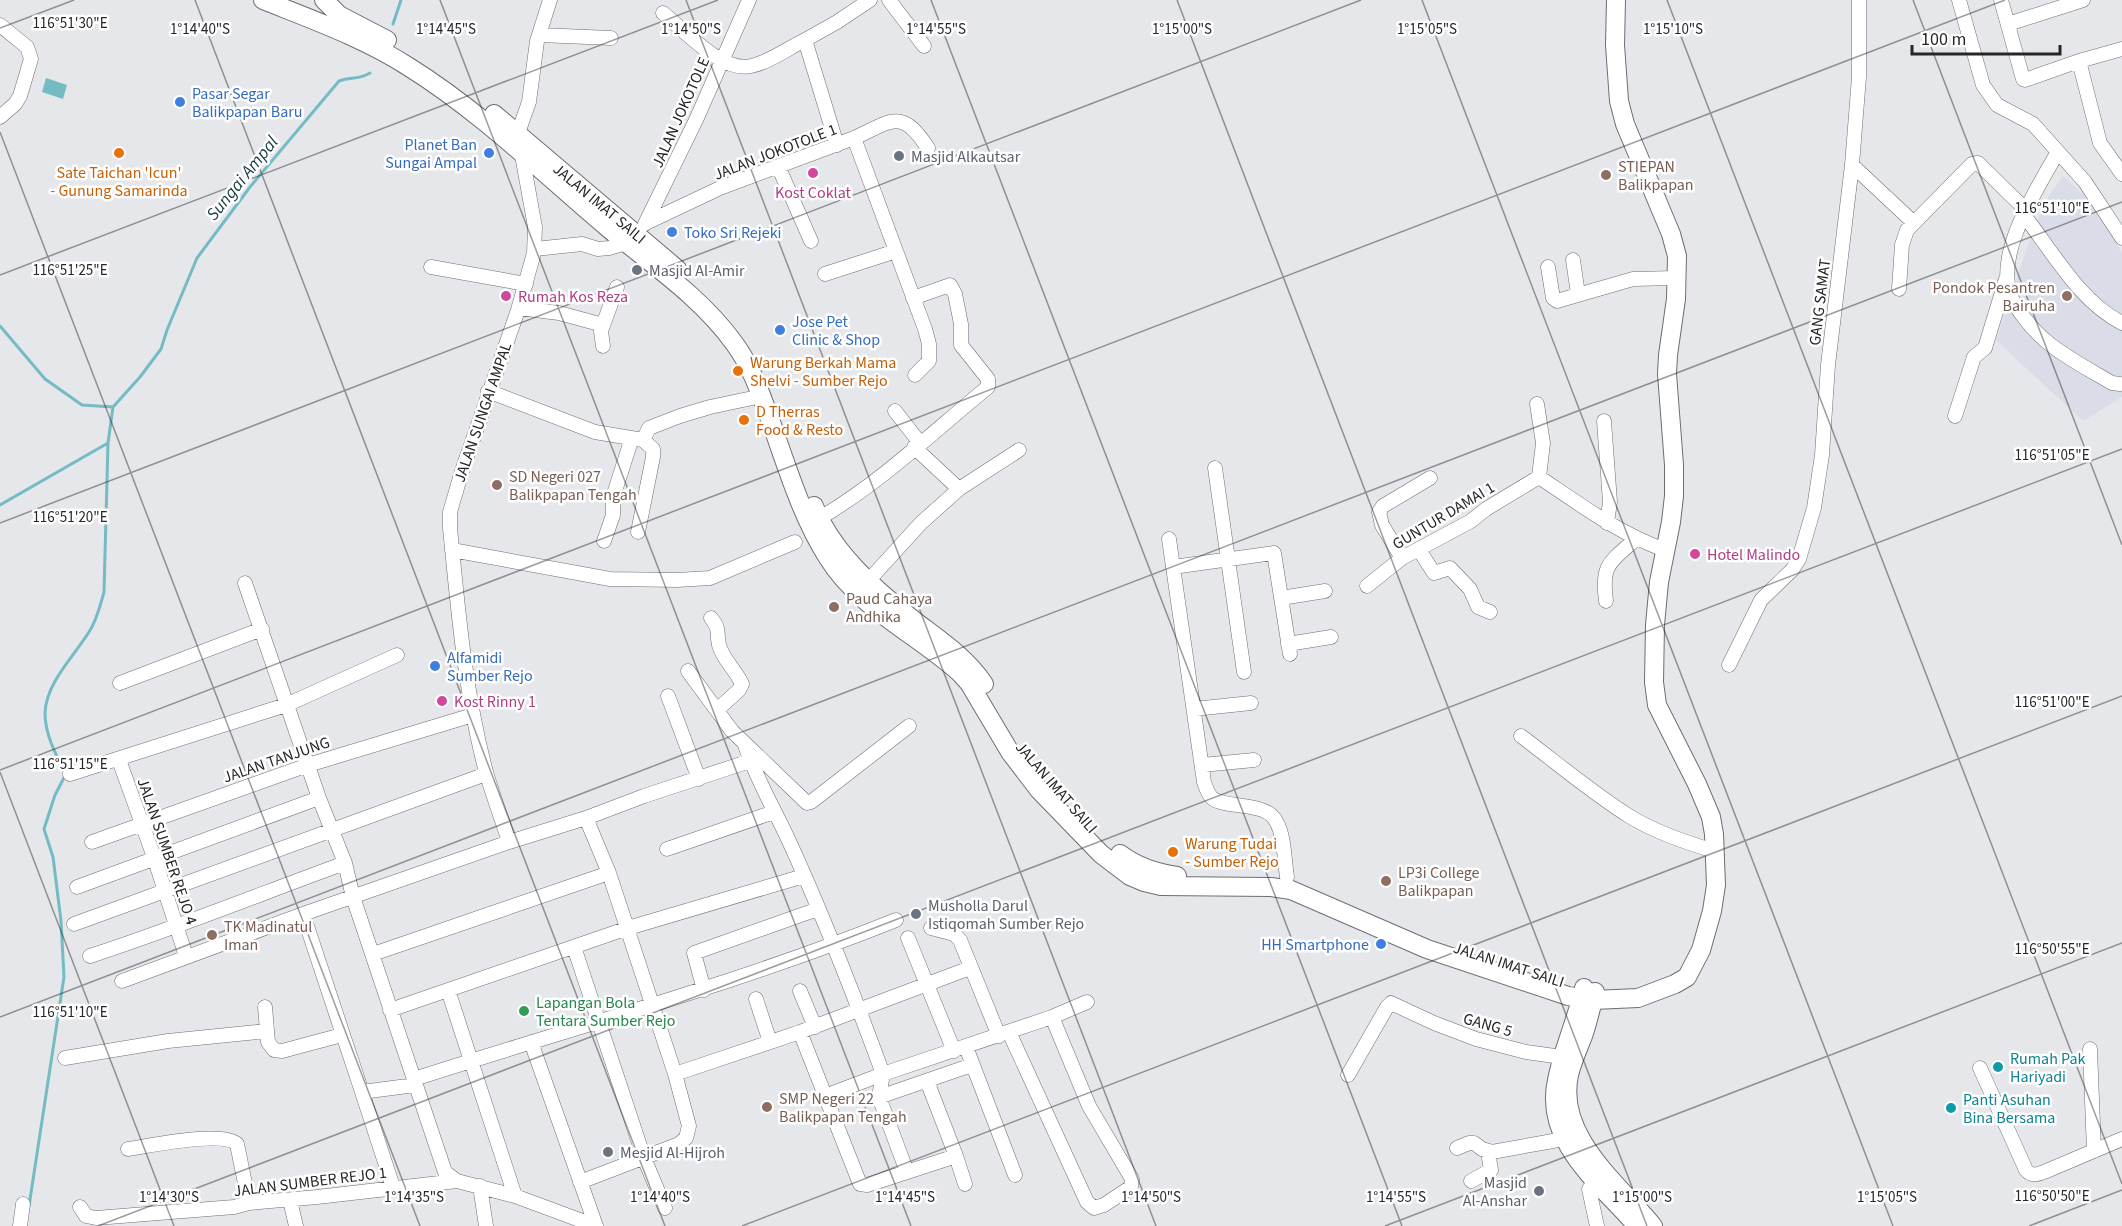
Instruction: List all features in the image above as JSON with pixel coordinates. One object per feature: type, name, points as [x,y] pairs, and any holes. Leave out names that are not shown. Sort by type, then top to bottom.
[{"type":"main road","points":[[263,0],[379,42]]},
{"type":"main road","points":[[324,0],[339,15],[379,42],[417,66],[457,86],[518,133]]},
{"type":"main road","points":[[1583,998],[1652,987],[1662,989],[1676,984],[1687,976],[1701,950],[1712,911],[1716,885],[1714,834],[1710,818],[1698,784],[1661,715],[1654,693],[1655,625],[1659,582],[1674,496],[1667,374],[1676,299],[1677,256],[1671,234],[1624,123],[1619,101],[1615,45],[1616,0]]},
{"type":"main road","points":[[417,66],[523,155]]},
{"type":"main road","name":"JALAN IMAT SAILI","points":[[518,133],[635,237],[735,344],[762,396],[790,477],[808,520],[838,573],[865,599],[969,683],[1056,791],[1112,848],[1136,865],[1175,876],[1249,874],[1287,877],[1309,884],[1426,936],[1535,974],[1583,998]]},
{"type":"main road","name":"JALAN IMAT SAILI","points":[[523,155],[635,237],[706,294],[745,338],[771,390],[820,518],[838,546],[868,580],[895,605],[966,661],[984,684],[997,719],[1020,768],[1101,854],[1130,876],[1161,886],[1271,887],[1291,890],[1427,949],[1583,998]]},
{"type":"main road","points":[[1583,998],[1562,1057],[1554,1096],[1556,1112],[1563,1138],[1584,1168],[1637,1226]]},
{"type":"main road","points":[[1583,998],[1589,1018],[1568,1077],[1571,1122],[1577,1136],[1588,1151],[1653,1226]]},
{"type":"street","points":[[518,133],[529,102],[539,35],[550,0]]},
{"type":"street","name":"JALAN JOKOTOLE","points":[[635,237],[696,120],[720,61],[734,37],[749,0]]},
{"type":"street","points":[[663,13],[720,61],[735,67],[751,66],[805,40],[870,0]]},
{"type":"street","points":[[889,0],[924,46]]},
{"type":"street","name":"GANG SAMAT","points":[[1729,665],[1766,593],[1792,570],[1799,559],[1814,508],[1822,454],[1828,365],[1852,165],[1859,77],[1859,0]]},
{"type":"street","points":[[1959,0],[1983,85],[1989,95],[1997,105],[2033,124],[2085,182],[2122,238]]},
{"type":"street","points":[[2001,0],[2025,80],[2122,49]]},
{"type":"street","points":[[2008,24],[2083,0]]},
{"type":"street","points":[[0,117],[15,104],[20,96],[31,59],[27,47],[1,27]]},
{"type":"street","points":[[539,35],[611,38]]},
{"type":"street","points":[[805,40],[837,145]]},
{"type":"street","points":[[2079,61],[2100,143],[2122,174]]},
{"type":"street","points":[[854,138],[889,123],[902,121],[917,132],[928,148]]},
{"type":"street","name":"JALAN SUNGAI AMPAL","points":[[509,842],[486,774],[473,715],[463,652],[450,528],[452,504],[519,308],[535,249],[535,227],[518,133]]},
{"type":"street","name":"JALAN JOKOTOLE 1","points":[[535,249],[582,244],[598,249],[609,248],[635,237],[720,188],[854,138],[926,328],[930,355],[927,365],[915,375]]},
{"type":"street","points":[[1955,416],[1974,357],[1985,348],[2007,273],[2010,250],[2025,212],[2057,153]]},
{"type":"street","points":[[1899,289],[1903,239],[1907,230],[1961,173],[1974,163],[1981,166],[2025,212],[2075,285],[2094,304],[2122,323]]},
{"type":"street","points":[[1852,165],[1913,222]]},
{"type":"street","points":[[778,166],[811,241]]},
{"type":"street","points":[[825,274],[896,251]]},
{"type":"street","points":[[1573,260],[1578,294]]},
{"type":"street","points":[[431,267],[526,284]]},
{"type":"street","points":[[1548,267],[1554,300],[1557,301],[1633,279],[1676,278]]},
{"type":"street","points":[[2007,273],[2009,293],[2016,307],[2044,340],[2112,383],[2120,384]]},
{"type":"street","points":[[820,518],[861,492],[988,387],[989,382],[961,345],[961,324],[955,294],[950,285],[914,300]]},
{"type":"street","points":[[603,346],[601,338],[603,325],[617,287]]},
{"type":"street","points":[[519,308],[559,313],[603,325]]},
{"type":"street","points":[[489,391],[578,426],[606,428],[637,439],[652,450],[653,457],[638,532]]},
{"type":"street","points":[[604,541],[614,515],[613,497],[637,439],[649,428],[681,416],[762,396]]},
{"type":"street","points":[[1537,404],[1543,443],[1539,477],[1607,523],[1636,539],[1665,550]]},
{"type":"street","points":[[895,411],[917,445],[959,489]]},
{"type":"street","points":[[1604,421],[1610,502],[1607,523]]},
{"type":"street","points":[[868,580],[946,498],[1020,450]]},
{"type":"street","points":[[1215,468],[1244,672]]},
{"type":"street","name":"GUNTUR DAMAI 1","points":[[1367,586],[1402,558],[1471,521],[1486,509],[1539,477]]},
{"type":"street","points":[[1402,558],[1379,520],[1379,512],[1383,506],[1430,478]]},
{"type":"street","points":[[1169,539],[1204,782],[1211,798],[1216,801],[1264,811],[1273,817],[1280,831],[1287,877]]},
{"type":"street","points":[[1606,601],[1604,585],[1608,566],[1636,539]]},
{"type":"street","points":[[452,550],[610,579],[677,580],[710,578],[795,542]]},
{"type":"street","points":[[1419,550],[1430,570],[1436,573],[1450,568],[1470,590],[1478,607],[1490,612]]},
{"type":"street","points":[[1173,567],[1274,553],[1289,649],[1331,637]]},
{"type":"street","points":[[245,583],[319,798],[345,863],[353,897],[445,1172],[457,1180]]},
{"type":"street","points":[[1281,598],[1325,591]]},
{"type":"street","points":[[711,618],[719,629],[718,640],[722,651],[742,684],[739,690],[717,710]]},
{"type":"street","points":[[120,683],[262,629]]},
{"type":"street","points":[[70,774],[286,705],[397,655]]},
{"type":"street","points":[[688,671],[745,745],[805,802],[809,803],[909,726]]},
{"type":"street","points":[[668,696],[699,779]]},
{"type":"street","points":[[1194,709],[1251,703]]},
{"type":"street","name":"JALAN TANJUNG","points":[[92,842],[308,765],[473,715]]},
{"type":"street","points":[[1521,736],[1598,795],[1630,816],[1648,826],[1714,851]]},
{"type":"street","points":[[745,745],[848,977],[883,1074],[879,1097],[907,1172]]},
{"type":"street","name":"JALAN SUMBER REJO 4","points":[[119,760],[186,956]]},
{"type":"street","points":[[122,981],[303,914],[750,760]]},
{"type":"street","points":[[1202,765],[1254,760]]},
{"type":"street","points":[[74,924],[486,774]]},
{"type":"street","points":[[77,886],[319,798]]},
{"type":"street","points":[[667,849],[774,812]]},
{"type":"street","points":[[580,1182],[679,1144],[687,1134],[688,1122],[628,928],[609,873],[586,818]]},
{"type":"street","points":[[90,956],[345,863]]},
{"type":"street","points":[[372,954],[609,873]]},
{"type":"street","points":[[390,1010],[628,928],[804,876]]},
{"type":"street","points":[[704,990],[694,953],[818,909]]},
{"type":"street","points":[[303,914],[393,1187]]},
{"type":"street","points":[[362,1092],[415,1082],[471,1061],[704,990],[833,945],[896,920]]},
{"type":"street","points":[[931,928],[958,937],[962,943],[970,968],[1088,1202],[1094,1208],[1104,1205],[1131,1187],[1132,1179],[1089,1106],[1052,1017]]},
{"type":"street","points":[[909,938],[928,984],[960,1049],[972,1065],[1015,1175]]},
{"type":"street","points":[[574,947],[644,1158],[665,1208]]},
{"type":"street","points":[[675,1074],[860,1011],[970,968]]},
{"type":"street","points":[[448,990],[515,1196]]},
{"type":"street","points":[[800,991],[815,1027]]},
{"type":"street","points":[[756,999],[770,1042]]},
{"type":"street","points":[[825,1096],[1052,1017],[1087,1002]]},
{"type":"street","name":"GANG 5","points":[[1347,1075],[1389,1004],[1394,1003],[1434,1023],[1476,1039],[1526,1052],[1562,1057]]},
{"type":"street","points":[[265,1007],[271,1047],[278,1051],[342,1035]]},
{"type":"street","points":[[65,1058],[168,1041],[267,1031]]},
{"type":"street","points":[[800,1032],[860,1184],[864,1186],[956,1156]]},
{"type":"street","points":[[531,1042],[596,1226]]},
{"type":"street","points":[[2090,1049],[2094,1151]]},
{"type":"street","points":[[879,1097],[972,1065]]},
{"type":"street","points":[[1980,1068],[2029,1173],[2037,1175],[2094,1151],[2119,1145]]},
{"type":"street","points":[[927,1081],[965,1184]]},
{"type":"street","points":[[128,1149],[205,1138],[234,1141],[237,1143],[249,1203]]},
{"type":"street","points":[[1457,1148],[1474,1143],[1488,1152],[1563,1138]]},
{"type":"street","points":[[1471,1181],[1491,1170],[1488,1152]]},
{"type":"street","name":"JALAN SUMBER REJO 1","points":[[80,1207],[86,1216],[96,1218],[234,1207],[249,1203],[457,1180],[515,1196],[596,1226]]},
{"type":"street","points":[[1597,1181],[1589,1189],[1597,1226]]},
{"type":"street","points":[[480,1186],[486,1226]]},
{"type":"street","points":[[290,1200],[296,1226]]},
{"type":"street","points":[[20,1226],[23,1204]]},
{"type":"shaded area","name":"Pondok Pesantren Bairuha","points":[[2063,176],[2082,193],[2122,252],[2122,397],[2083,421],[1996,340],[2034,227],[2048,197]]},
{"type":"water","points":[[46,78],[67,85],[63,99],[42,92]]},
{"type":"waterway","name":"Sungai Ampal","points":[[393,24],[401,0]]},
{"type":"waterway","name":"Sungai Ampal","points":[[0,326],[45,379],[82,405],[113,407],[161,349],[197,258],[250,187],[339,81],[370,73]]},
{"type":"waterway","points":[[29,1206],[64,977],[61,921],[53,857],[44,829],[55,795],[66,774],[49,737],[45,713],[50,691],[92,627],[104,592],[108,443],[113,407]]},
{"type":"waterway","points":[[0,505],[108,443]]},
{"type":"place","name":"Pasar Segar Balikpapan Baru","points":[[180,102]]},
{"type":"place","name":"Sate Taichan 'Icun' - Gunung Samarinda","points":[[119,153]]},
{"type":"place","name":"Planet Ban Sungai Ampal","points":[[489,153]]},
{"type":"place","name":"Masjid Alkautsar","points":[[899,156]]},
{"type":"place","name":"Kost Coklat","points":[[813,173]]},
{"type":"place","name":"STIEPAN Balikpapan","points":[[1606,175]]},
{"type":"place","name":"Toko Sri Rejeki","points":[[672,232]]},
{"type":"place","name":"Masjid Al-Amir","points":[[637,270]]},
{"type":"place","name":"Rumah Kos Reza","points":[[506,296]]},
{"type":"place","name":"Pondok Pesantren Bairuha","points":[[2067,296]]},
{"type":"place","name":"Jose Pet Clinic & Shop","points":[[780,330]]},
{"type":"place","name":"Warung Berkah Mama Shelvi - Sumber Rejo","points":[[738,371]]},
{"type":"place","name":"D Therras Food & Resto","points":[[744,420]]},
{"type":"place","name":"SD Negeri 027 Balikpapan Tengah","points":[[497,485]]},
{"type":"place","name":"Hotel Malindo","points":[[1695,554]]},
{"type":"place","name":"Paud Cahaya Andhika","points":[[834,607]]},
{"type":"place","name":"Alfamidi Sumber Rejo","points":[[435,666]]},
{"type":"place","name":"Kost Rinny 1","points":[[442,701]]},
{"type":"place","name":"Warung Tudai - Sumber Rejo","points":[[1173,852]]},
{"type":"place","name":"LP3i College Balikpapan","points":[[1386,881]]},
{"type":"place","name":"Musholla Darul Istiqomah Sumber Rejo","points":[[916,914]]},
{"type":"place","name":"TK Madinatul Iman","points":[[212,935]]},
{"type":"place","name":"HH Smartphone","points":[[1381,944]]},
{"type":"place","name":"Lapangan Bola Tentara Sumber Rejo","points":[[524,1011]]},
{"type":"place","name":"Rumah Pak Hariyadi","points":[[1998,1067]]},
{"type":"place","name":"SMP Negeri 22 Balikpapan Tengah","points":[[767,1107]]},
{"type":"place","name":"Panti Asuhan Bina Bersama","points":[[1951,1108]]},
{"type":"place","name":"Mesjid Al-Hijroh","points":[[608,1152]]},
{"type":"place","name":"Masjid Al-Anshar","points":[[1539,1191]]}]
